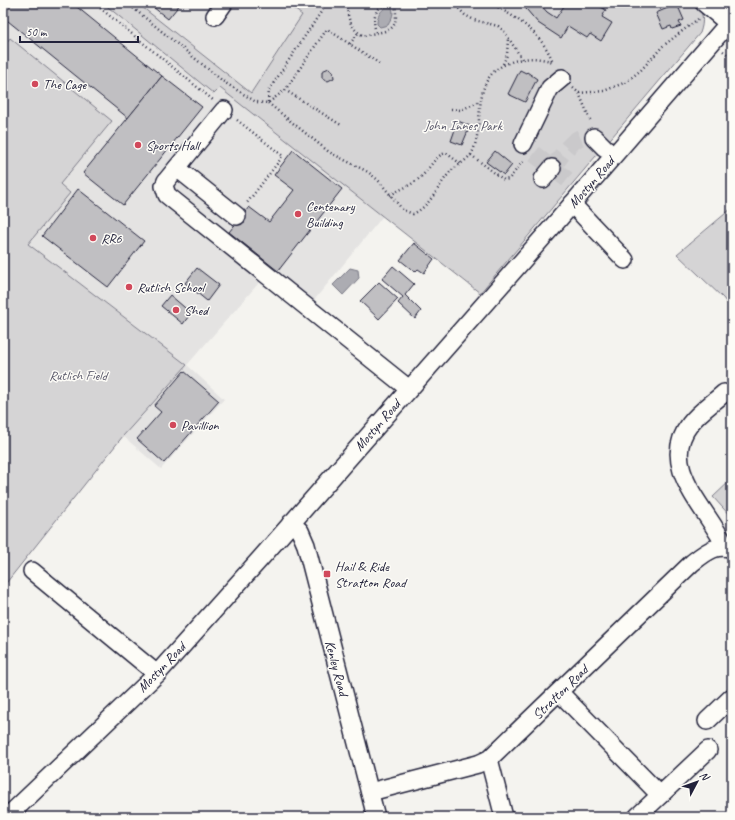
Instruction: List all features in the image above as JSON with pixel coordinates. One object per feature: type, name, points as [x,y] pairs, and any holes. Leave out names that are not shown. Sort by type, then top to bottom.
[{"type":"street","points":[[710,7],[730,21]]},
{"type":"street","name":"Mostyn Road","points":[[7,817],[157,674],[409,388],[576,194],[730,21]]},
{"type":"street","points":[[526,146],[550,88],[562,78]]},
{"type":"street","points":[[224,110],[164,186],[167,195],[409,388]]},
{"type":"street","points":[[177,168],[237,216]]},
{"type":"street","points":[[576,194],[625,260]]},
{"type":"street","points":[[724,393],[690,424],[679,451],[680,466],[686,483],[728,548]]},
{"type":"street","name":"Kenley Road","points":[[291,522],[300,531],[306,545],[376,817]]},
{"type":"street","name":"Stratton Road","points":[[370,792],[478,764],[489,759],[560,693],[692,563],[715,548],[728,548]]},
{"type":"street","points":[[32,571],[157,674]]},
{"type":"street","points":[[560,693],[660,795]]},
{"type":"street","points":[[707,721],[732,697]]},
{"type":"street","points":[[637,817],[708,750]]},
{"type":"street","points":[[489,759],[504,817]]},
{"type":"path","points":[[81,10],[87,3]]},
{"type":"path","points":[[127,3],[224,82],[256,102],[268,103],[329,152],[368,172],[378,180],[403,210],[413,214],[428,202],[451,171],[462,164],[471,155],[477,137],[480,100],[488,78],[502,65],[507,55],[508,38]]},
{"type":"path","points":[[268,103],[269,90],[327,3]]},
{"type":"path","points":[[347,3],[349,20],[358,33],[364,36],[376,32],[386,32],[393,26],[396,4],[389,3],[381,6],[376,12],[374,20],[376,32]]},
{"type":"path","points":[[453,3],[465,15],[474,20],[498,26],[522,59]]},
{"type":"path","points":[[491,3],[533,30],[547,48],[562,78],[579,93],[598,140]]},
{"type":"path","points":[[579,93],[604,91],[626,82],[641,70],[671,39],[710,7]]},
{"type":"path","points":[[268,103],[285,90],[327,29],[380,64]]},
{"type":"path","points":[[350,44],[358,33]]},
{"type":"path","points":[[722,50],[732,58]]},
{"type":"path","points":[[502,65],[522,59],[544,59],[553,62]]},
{"type":"path","points":[[285,90],[341,125]]},
{"type":"path","points":[[451,109],[461,110],[480,100]]},
{"type":"path","points":[[471,155],[504,180],[509,179],[526,146]]},
{"type":"path","points":[[390,195],[413,184],[443,153],[446,153],[462,164]]},
{"type":"shaded area","name":"Rutlish School","points":[[3,3],[286,3],[303,15],[251,94],[257,118],[272,128],[383,216],[306,310],[264,277],[187,365],[224,399],[161,469],[123,436],[3,587]]},
{"type":"shaded area","points":[[387,6],[391,6],[393,13],[392,18],[388,25],[380,27],[377,24],[378,18]]},
{"type":"shaded area","points":[[350,268],[358,270],[359,278],[343,295],[333,285]]},
{"type":"green space","name":"John Innes Park","points":[[103,3],[137,3],[251,93],[302,15],[286,3],[695,3],[702,13],[703,21],[700,33],[480,293],[220,88],[214,94]]},
{"type":"green space","name":"Rutlish Field","points":[[10,38],[112,121],[60,184],[70,193],[28,244],[187,365],[123,436],[3,587],[3,47]]},
{"type":"green space","points":[[732,208],[732,310],[723,298],[677,254]]},
{"type":"green space","points":[[732,479],[732,518],[713,497]]},
{"type":"building","points":[[3,3],[72,3],[162,76],[128,118],[3,17]]},
{"type":"building","points":[[148,3],[181,3],[168,19]]},
{"type":"building","points":[[521,3],[539,3],[547,12],[556,18],[566,3],[594,3],[606,10],[602,17],[612,23],[601,41],[590,34],[587,38],[568,26],[561,38],[538,23]]},
{"type":"building","points":[[677,4],[684,20],[679,22],[681,26],[672,29],[671,26],[663,29],[656,13]]},
{"type":"building","points":[[329,68],[333,71],[334,78],[328,81],[322,78],[322,71]]},
{"type":"building","points":[[520,70],[526,73],[527,72],[537,79],[525,102],[508,94]]},
{"type":"building","name":"Sports Hall","points":[[162,76],[202,107],[123,205],[83,173]]},
{"type":"building","points":[[458,121],[470,126],[462,145],[451,141]]},
{"type":"building","name":"Centenary Building","points":[[293,150],[342,189],[278,271],[229,232],[249,207],[269,222],[294,190],[274,175]]},
{"type":"building","points":[[495,151],[512,165],[504,175],[486,162]]},
{"type":"building","name":"RR6","points":[[78,189],[144,241],[108,287],[42,236]]},
{"type":"building","points":[[414,243],[434,259],[424,273],[418,269],[415,272],[400,260]]},
{"type":"building","points":[[393,266],[414,284],[405,295],[421,311],[415,319],[398,303],[403,297],[382,279]]},
{"type":"building","points":[[197,268],[219,285],[207,301],[185,283]]},
{"type":"building","points":[[379,282],[398,299],[379,319],[360,301]]},
{"type":"building","name":"Shed","points":[[170,295],[191,313],[183,324],[161,306]]},
{"type":"building","name":"Pavillion","points":[[184,371],[219,401],[164,463],[137,439],[161,412],[154,406]]},
{"type":"tunnel","points":[[552,168],[570,145],[575,141],[581,137],[594,137]]},
{"type":"tunnel","points":[[534,154],[573,184]]},
{"type":"place","name":"The Cage","points":[[35,84]]},
{"type":"place","name":"Sports Hall","points":[[138,145]]},
{"type":"place","name":"Centenary Building","points":[[298,214]]},
{"type":"place","name":"RR6","points":[[93,238]]},
{"type":"place","name":"Rutlish School","points":[[129,287]]},
{"type":"place","name":"Shed","points":[[176,310]]},
{"type":"place","name":"Pavillion","points":[[173,425]]},
{"type":"place","name":"Hail & Ride Stratton Road","points":[[327,574]]}]
